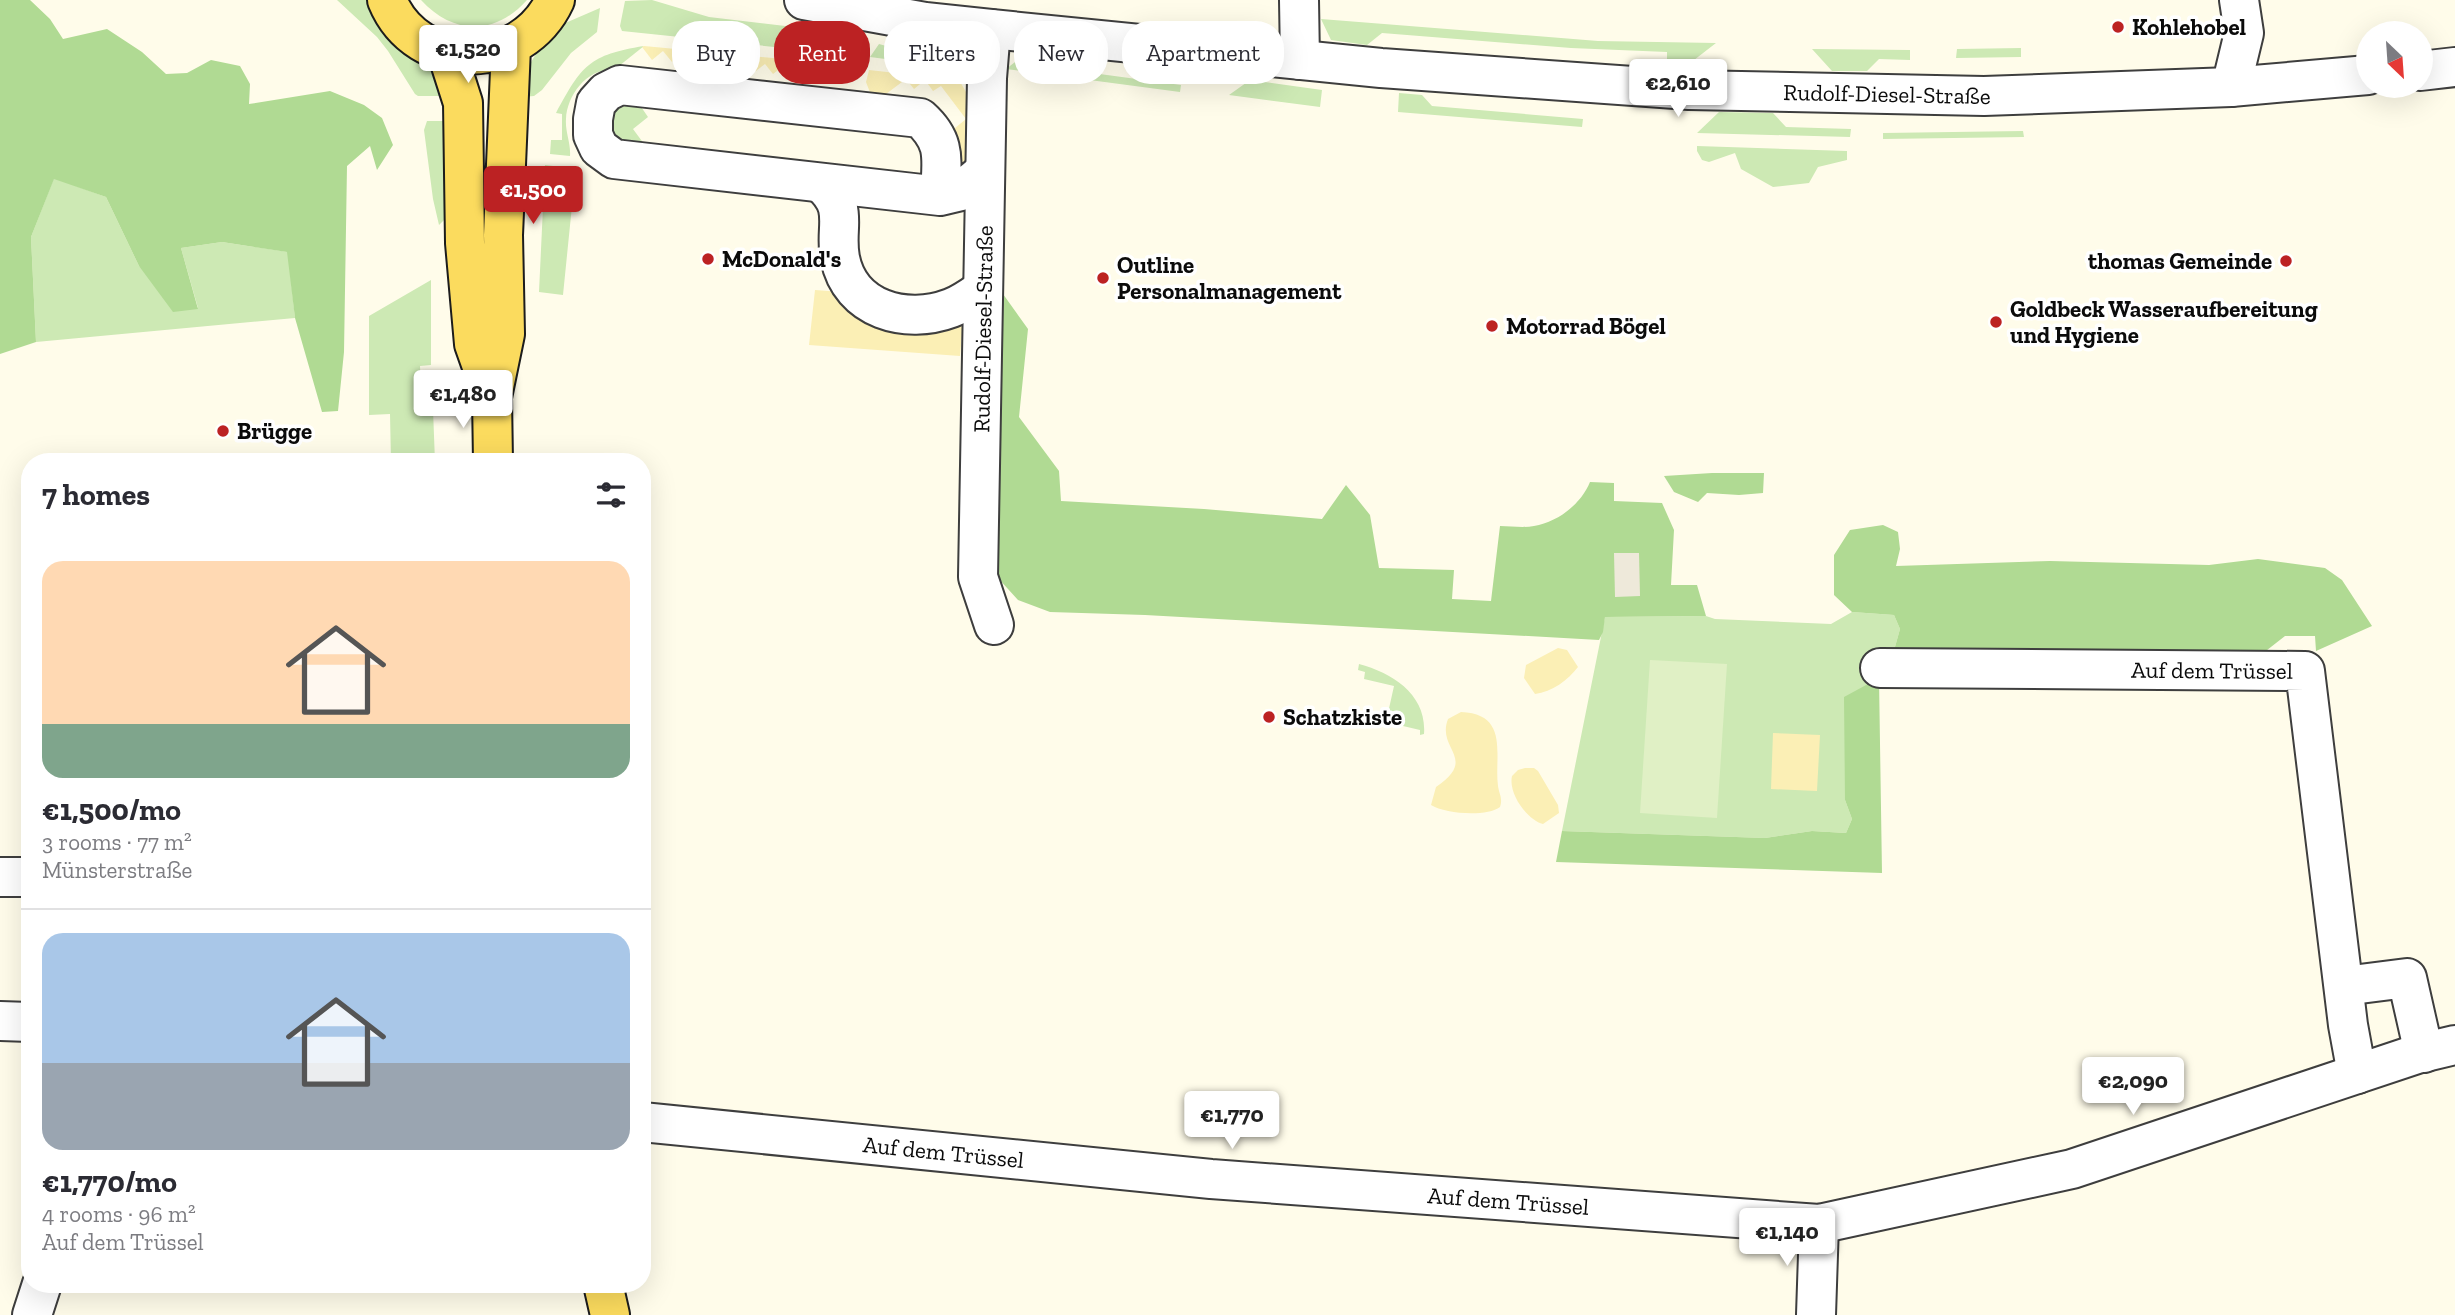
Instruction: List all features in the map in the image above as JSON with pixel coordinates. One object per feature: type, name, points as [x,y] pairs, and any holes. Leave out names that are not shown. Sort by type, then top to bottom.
[{"type":"main road","points":[[387,0],[403,26],[424,42],[447,53],[469,55],[491,53],[511,47],[532,33],[548,14],[555,0]]},
{"type":"main road","points":[[493,453],[492,397],[505,334],[503,234],[511,47]]},
{"type":"main road","points":[[447,53],[463,103],[465,243],[474,344],[492,397]]},
{"type":"main road","points":[[605,1293],[610,1315]]},
{"type":"street","name":"Rudolf-Diesel-Straße","points":[[804,0],[920,21]]},
{"type":"street","points":[[1299,0],[1300,60]]},
{"type":"street","points":[[2231,87],[2244,33],[2239,0]]},
{"type":"street","name":"Rudolf-Diesel-Straße","points":[[1000,30],[1381,68],[1689,90],[1984,96],[2231,87],[2356,76]]},
{"type":"street","points":[[2433,70],[2455,68]]},
{"type":"street","name":"Rudolf-Diesel-Straße","points":[[989,84],[978,577],[994,625]]},
{"type":"street","points":[[940,196],[941,147],[935,131],[920,118],[620,85],[606,92],[596,103],[593,135],[599,148],[614,159],[940,196],[961,191],[985,171]]},
{"type":"street","points":[[822,184],[836,200],[839,257],[846,279],[859,296],[876,307],[898,314],[933,313],[952,308],[983,289]]},
{"type":"street","name":"Auf dem Trüssel","points":[[1880,668],[2305,671],[2357,1074]]},
{"type":"street","points":[[0,877],[21,877]]},
{"type":"street","points":[[2344,986],[2407,978],[2439,1049]]},
{"type":"street","points":[[0,1021],[21,1022]]},
{"type":"street","name":"Auf dem Trüssel","points":[[651,1123],[1211,1180],[1819,1224],[2072,1169],[2439,1049]]},
{"type":"street","points":[[1815,1315],[1819,1224]]},
{"type":"street","points":[[32,1315],[39,1293]]},
{"type":"green space","points":[[0,0],[30,0],[50,19],[63,39],[107,29],[142,52],[166,74],[187,73],[211,60],[240,66],[250,84],[249,104],[330,91],[364,105],[382,118],[393,145],[377,170],[370,146],[347,166],[344,352],[338,411],[322,412],[295,318],[287,252],[222,242],[181,248],[198,309],[173,312],[139,266],[106,197],[54,179],[31,237],[36,342],[0,354]]},
{"type":"green space","points":[[337,0],[369,0],[424,59],[446,96],[415,94],[377,37]]},
{"type":"green space","points":[[421,0],[527,0],[515,12],[501,20],[474,27],[447,20],[433,12]]},
{"type":"green space","points":[[652,0],[709,17],[743,21],[672,21],[672,36],[622,31],[620,26],[625,1]]},
{"type":"green space","points":[[600,8],[597,32],[571,53],[542,90],[534,96],[522,97],[528,67],[539,49],[563,24]]},
{"type":"green space","points":[[1321,19],[1598,41],[1716,43],[1685,67],[1667,66],[1667,52],[1571,48],[1382,33],[1367,45],[1331,40]]},
{"type":"green space","points":[[760,23],[774,25],[774,47],[760,45]]},
{"type":"green space","points":[[879,44],[884,45],[884,59],[870,57]]},
{"type":"green space","points":[[644,46],[614,70],[596,73],[581,84],[567,110],[570,156],[550,154],[551,140],[562,140],[562,114],[556,113],[581,73],[599,58]]},
{"type":"green space","points":[[2021,48],[2021,57],[1956,58],[1957,49]]},
{"type":"green space","points":[[1812,49],[1910,50],[1910,60],[1879,59],[1867,71],[1832,71]]},
{"type":"green space","points":[[1108,75],[1122,77],[1122,84],[1181,85],[1180,92],[1108,82]]},
{"type":"green space","points":[[1244,84],[1279,84],[1322,90],[1320,107],[1229,95]]},
{"type":"green space","points":[[1399,93],[1422,95],[1432,106],[1583,119],[1582,127],[1398,112]]},
{"type":"green space","points":[[635,98],[648,117],[633,129],[650,152],[611,141],[609,115],[614,106]]},
{"type":"green space","points":[[1719,112],[1773,113],[1786,127],[1851,129],[1850,137],[1697,133]]},
{"type":"green space","points":[[427,121],[451,121],[453,211],[439,225],[424,130]]},
{"type":"green space","points":[[2023,131],[2024,137],[1883,139],[1883,133]]},
{"type":"green space","points":[[1697,146],[1847,151],[1847,160],[1818,167],[1809,183],[1773,187],[1741,169],[1735,153],[1709,162],[1702,160]]},
{"type":"green space","points":[[545,165],[569,168],[575,176],[563,295],[539,292]]},
{"type":"green space","points":[[54,178],[106,197],[139,266],[198,308],[181,248],[222,242],[288,252],[295,318],[36,342],[31,237]]},
{"type":"green space","points":[[431,280],[431,365],[420,366],[421,382],[432,383],[435,453],[391,453],[390,414],[369,415],[369,316]]},
{"type":"green space","points":[[998,287],[1028,329],[1019,417],[1059,471],[1061,501],[1322,519],[1346,485],[1370,515],[1379,568],[1454,570],[1452,599],[1491,601],[1500,526],[1526,527],[1552,521],[1575,505],[1590,482],[1614,483],[1614,501],[1662,503],[1674,530],[1671,585],[1697,585],[1706,616],[1605,617],[1599,640],[1050,612],[1018,600],[998,578],[994,519]],"holes":[[[1615,553],[1639,553],[1616,597],[1615,597]]]},
{"type":"green space","points":[[1764,473],[1763,493],[1707,493],[1698,502],[1674,492],[1664,476]]},
{"type":"green space","points":[[1883,525],[1898,532],[1900,549],[1896,566],[2050,561],[2209,565],[2258,559],[2325,568],[2342,580],[2372,626],[2316,651],[2315,636],[2285,636],[2262,654],[1893,654],[1900,629],[1894,615],[1852,612],[1834,595],[1834,555],[1850,530]]},
{"type":"green space","points":[[1852,612],[1894,615],[1900,629],[1893,654],[1883,659],[1845,800],[1852,819],[1846,833],[1812,831],[1765,838],[1562,831],[1605,617],[1706,616],[1715,619],[1831,624]]},
{"type":"green space","points":[[1650,660],[1727,664],[1717,818],[1640,813]]},
{"type":"green space","points":[[1359,664],[1384,673],[1414,697],[1420,708],[1424,734],[1420,735],[1420,730],[1386,722],[1394,686],[1364,679],[1365,672],[1358,670]]},
{"type":"green space","points":[[1879,678],[1882,873],[1556,862],[1562,831],[1765,838],[1812,831],[1846,833],[1852,819],[1845,800],[1844,697]]},
{"type":"sand","points":[[642,47],[672,49],[672,62],[663,51],[652,60]]},
{"type":"sand","points":[[760,57],[774,58],[774,73],[773,74],[765,64],[760,68]]},
{"type":"sand","points":[[870,70],[884,72],[884,84],[899,84],[874,103],[867,84],[870,84]]},
{"type":"sand","points":[[928,84],[961,84],[969,97],[974,155],[962,176],[949,133],[966,119],[941,86],[933,91]]},
{"type":"sand","points":[[815,290],[842,292],[964,313],[960,356],[809,345]]},
{"type":"sand","points":[[1558,648],[1567,650],[1578,667],[1559,685],[1535,694],[1524,678],[1526,665]]},
{"type":"sand","points":[[1461,712],[1487,720],[1493,728],[1501,801],[1500,807],[1494,810],[1466,813],[1446,811],[1431,805],[1436,787],[1454,768],[1456,761],[1446,730],[1448,719]]},
{"type":"sand","points":[[1773,733],[1820,735],[1817,791],[1771,789]]},
{"type":"sand","points":[[1525,768],[1538,771],[1558,805],[1559,813],[1543,824],[1525,812],[1513,790],[1512,776]]},
{"type":"shaded area","points":[[1614,553],[1639,553],[1640,596],[1615,597]]},
{"type":"place","name":"Kohlehobel","points":[[2118,27]]},
{"type":"place","name":"McDonald's","points":[[708,259]]},
{"type":"place","name":"thomas Gemeinde","points":[[2286,261]]},
{"type":"place","name":"Outline Personalmanagement","points":[[1103,278]]},
{"type":"place","name":"Goldbeck Wasseraufbereitung und Hygiene","points":[[1996,322]]},
{"type":"place","name":"Motorrad Bögel","points":[[1492,326]]},
{"type":"place","name":"Brügge","points":[[223,431]]},
{"type":"place","name":"Schatzkiste","points":[[1269,717]]}]
